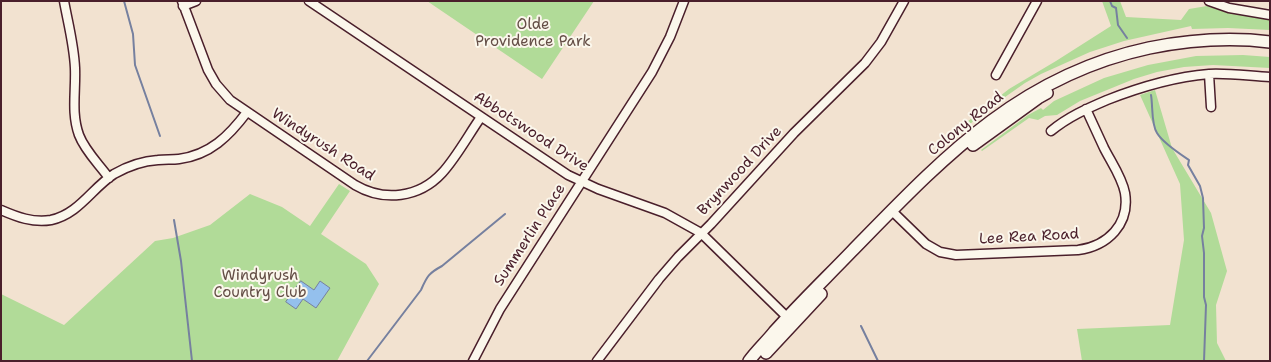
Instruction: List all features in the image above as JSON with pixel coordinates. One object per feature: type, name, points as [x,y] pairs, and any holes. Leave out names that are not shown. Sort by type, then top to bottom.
[{"type":"main road","name":"Colony Road","points":[[749,361],[894,214],[944,160],[1001,119],[1035,91],[1053,81],[1118,55],[1167,44],[1220,39],[1270,42]]},
{"type":"main road","name":"Colony Road","points":[[1001,119],[1057,88],[1087,74],[1121,62],[1182,49],[1201,47],[1223,45],[1270,48]]},
{"type":"main road","name":"Colony Road","points":[[758,361],[791,320]]},
{"type":"street","points":[[64,1],[74,56],[74,103],[76,125],[82,141],[109,178]]},
{"type":"street","points":[[183,4],[196,1]]},
{"type":"street","name":"Abbotswood Drive","points":[[309,1],[568,175],[581,182],[665,213],[701,233],[791,320]]},
{"type":"street","name":"Summerlin Place","points":[[473,361],[500,309],[658,60],[670,37],[684,1]]},
{"type":"street","name":"Brynwood Drive","points":[[597,361],[678,256],[794,133],[865,63],[881,42],[904,1]]},
{"type":"street","points":[[996,75],[1038,1]]},
{"type":"street","points":[[1209,1],[1229,8],[1270,14]]},
{"type":"street","name":"Windyrush Road","points":[[183,4],[212,78],[220,90],[230,100],[361,188],[378,195],[403,195],[418,190],[434,181],[448,165],[481,117]]},
{"type":"street","points":[[1209,74],[1211,107]]},
{"type":"street","points":[[1051,131],[1073,115],[1154,83],[1209,74],[1270,77]]},
{"type":"street","name":"Lee Rea Road","points":[[894,214],[926,244],[940,252],[956,255],[1078,250],[1089,248],[1109,238],[1116,230],[1124,212],[1126,202],[1125,192],[1117,172],[1086,109]]},
{"type":"street","points":[[1,210],[18,217],[33,220],[50,220],[61,217],[79,206],[109,178],[127,167],[143,162],[177,159],[202,153],[229,135],[247,112]]},
{"type":"green space","name":"Olde Providence Park","points":[[427,1],[594,1],[542,79]]},
{"type":"green space","points":[[1102,1],[1120,1],[1126,17],[1181,20],[1189,9],[1207,6],[1231,14],[1270,18],[1270,30],[1228,28],[1192,29],[1191,26],[1124,41],[1090,52],[1041,74],[998,102],[961,131],[958,129],[1009,89],[1111,26]]},
{"type":"green space","points":[[1243,55],[1270,57],[1270,68],[1213,65],[1184,67],[1157,72],[1134,79],[1080,101],[1057,115],[1045,116],[1038,120],[1029,118],[982,151],[981,150],[1028,115],[1041,108],[1043,110],[1054,101],[1104,78],[1148,65],[1196,56]]},
{"type":"green space","points":[[1155,90],[1172,148],[1211,213],[1227,271],[1216,305],[1217,343],[1226,361],[1082,361],[1077,329],[1170,325],[1184,240],[1180,184],[1140,95]]},
{"type":"green space","name":"Windyrush Country Club","points":[[339,184],[350,191],[321,234],[366,264],[379,284],[337,361],[1,361],[1,294],[64,325],[155,241],[173,238],[210,225],[250,194],[282,207],[310,226]]},
{"type":"water","points":[[301,281],[314,290],[320,281],[330,288],[316,308],[303,299],[296,309],[286,302]]},
{"type":"waterway","points":[[124,1],[133,34],[135,65],[160,136]]},
{"type":"waterway","points":[[1110,1],[1112,6],[1116,8],[1118,25],[1127,38]]},
{"type":"waterway","points":[[1151,95],[1153,120],[1157,133],[1167,144],[1189,160],[1188,165],[1200,186],[1203,198],[1204,228],[1202,236],[1204,253],[1204,297],[1206,305],[1204,361]]},
{"type":"waterway","points":[[367,361],[421,290],[429,275],[505,214]]},
{"type":"waterway","points":[[174,220],[181,261],[192,361]]},
{"type":"waterway","points":[[861,326],[878,361]]}]
